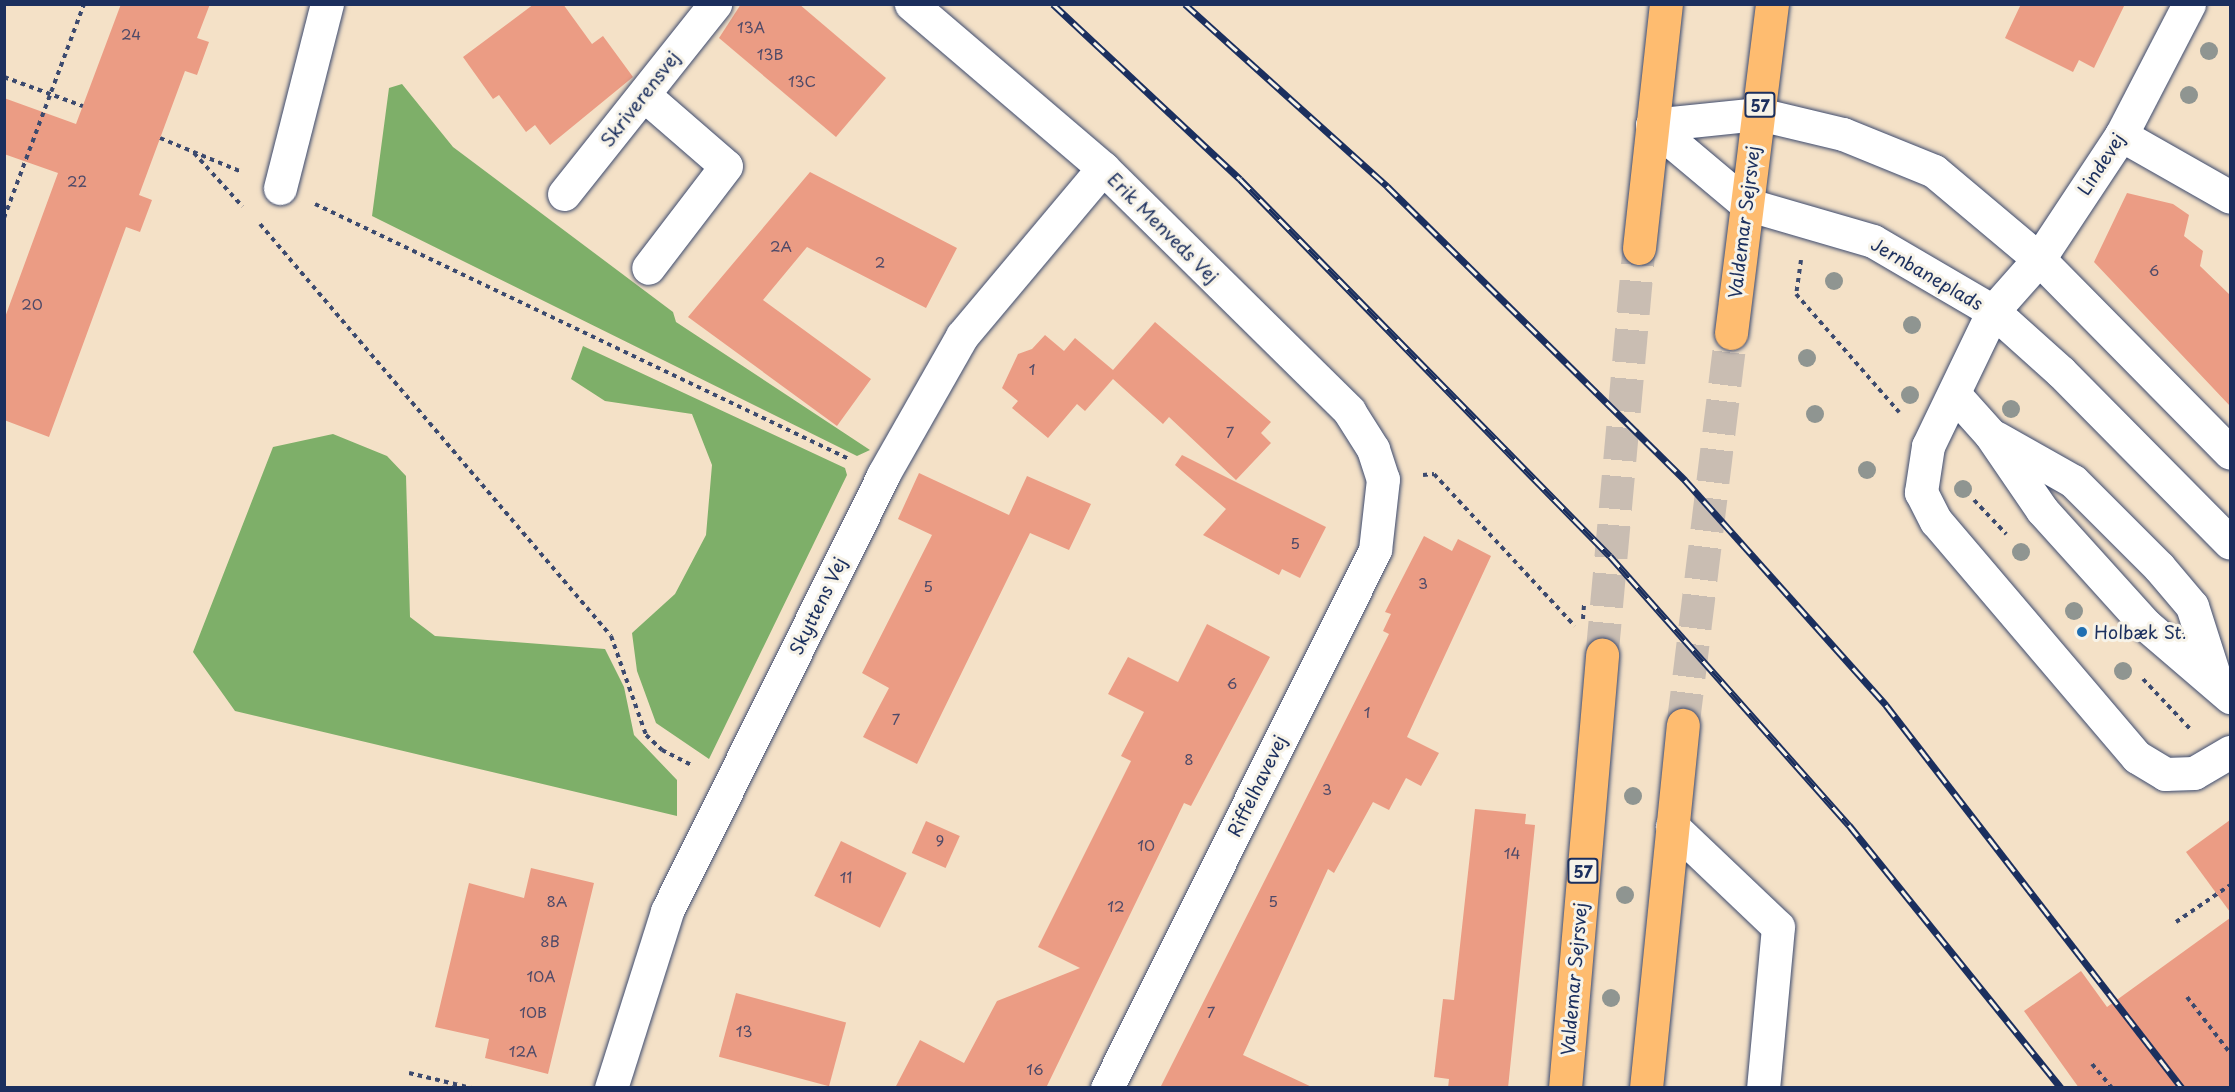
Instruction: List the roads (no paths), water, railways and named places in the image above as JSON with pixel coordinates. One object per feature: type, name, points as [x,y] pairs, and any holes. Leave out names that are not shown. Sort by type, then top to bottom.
[{"type":"main road","points":[[1639,248],[1666,4]]},
{"type":"main road","name":"Valdemar Sejrsvej","points":[[1731,333],[1772,4]]},
{"type":"main road","name":"Valdemar Sejrsvej","points":[[1565,1088],[1602,655]]},
{"type":"main road","points":[[1646,1088],[1683,725]]},
{"type":"street","points":[[280,188],[327,4]]},
{"type":"street","name":"Skriverensvej","points":[[564,194],[715,4]]},
{"type":"street","name":"Erik Menveds Vej","points":[[911,4],[1103,168],[1349,411],[1373,449],[1383,479]]},
{"type":"street","name":"Lindevej","points":[[2189,4],[2121,135],[2038,259],[1993,311],[1955,395],[1928,446],[1921,492],[1936,521],[2137,756],[2165,774],[2194,773],[2230,752]]},
{"type":"street","points":[[644,95],[726,166],[648,268]]},
{"type":"street","points":[[1652,125],[1759,114],[1908,157],[1958,188],[2038,259],[2230,453]]},
{"type":"street","name":"Jernbaneplads","points":[[1652,125],[1746,204],[1873,241],[1993,311],[2061,372],[2230,543]]},
{"type":"street","points":[[2121,135],[2230,197]]},
{"type":"street","name":"Skyttens Vej","points":[[611,1088],[667,911],[883,475],[962,336],[1103,168]]},
{"type":"street","points":[[1955,395],[1990,434],[2042,510],[2146,625],[2223,689]]},
{"type":"street","points":[[1990,434],[2073,481],[2159,567],[2192,606],[2223,689]]},
{"type":"street","name":"Riffelhavevej","points":[[1107,1088],[1375,550],[1383,479]]},
{"type":"street","points":[[1672,826],[1778,927],[1764,1088]]},
{"type":"tunnel","points":[[1602,655],[1639,248]]},
{"type":"tunnel","points":[[1683,725],[1731,333]]},
{"type":"railway","points":[[1053,4],[1240,179],[1610,556],[1849,825],[2061,1088]]},
{"type":"railway","points":[[1185,4],[1387,186],[1685,480],[1886,705],[2182,1088]]},
{"type":"place","name":"Holbæk St.","points":[[2082,632]]}]
